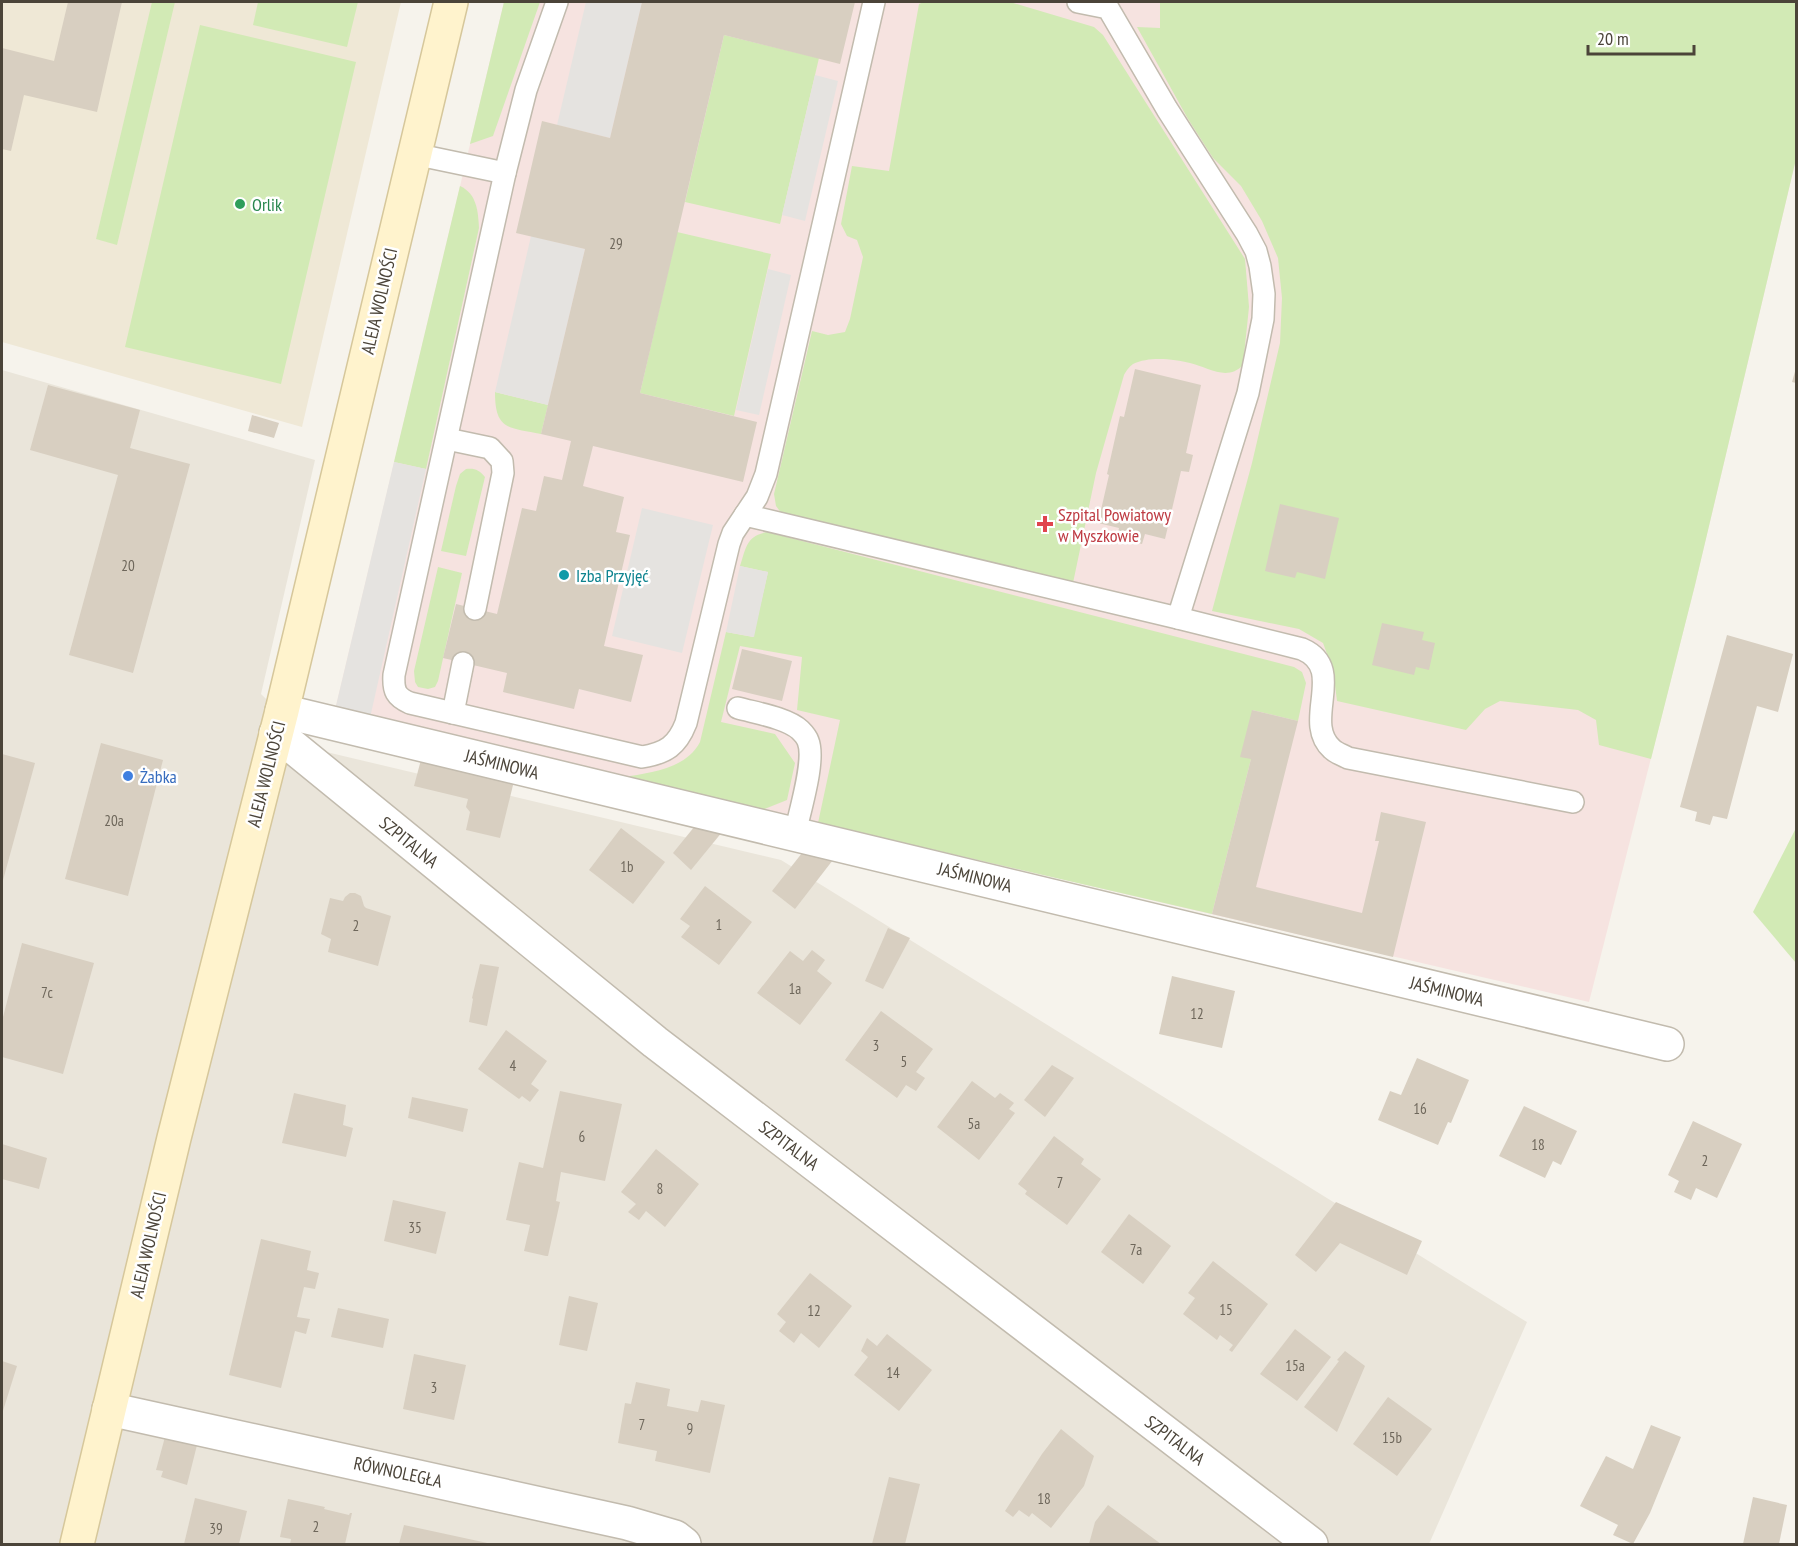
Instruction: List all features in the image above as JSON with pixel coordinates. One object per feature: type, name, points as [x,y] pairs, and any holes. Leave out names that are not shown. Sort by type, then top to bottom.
[{"type":"street","name":"ALEJA WOLNOŚCI","points":[[77,1545],[174,1138],[279,722],[451,2]]},
{"type":"street","name":"JAŚMINOWA","points":[[279,722],[795,834],[1667,1044]]},
{"type":"street","name":"SZPITALNA","points":[[279,722],[655,1042],[1311,1545]]},
{"type":"street","name":"RÓWNOLEGŁA","points":[[109,1409],[627,1523],[675,1537],[684,1545]]},
{"type":"lane","points":[[557,2],[526,90],[505,173],[393,684],[395,692],[401,699],[410,703],[642,757],[656,755],[671,747],[681,737],[729,544],[733,533],[757,496],[766,474],[874,2]]},
{"type":"lane","points":[[1078,2],[1108,8],[1167,109],[1247,234],[1256,251],[1260,267],[1264,294],[1263,319],[1248,393],[1178,618]]},
{"type":"lane","points":[[414,154],[505,173]]},
{"type":"lane","points":[[447,439],[490,448],[502,461],[503,473],[475,609]]},
{"type":"lane","points":[[745,516],[1302,649],[1312,654],[1319,662],[1323,673],[1320,721],[1324,738],[1332,749],[1348,758],[1573,802]]},
{"type":"lane","points":[[453,713],[463,663]]},
{"type":"lane","points":[[738,708],[787,722],[800,729],[808,741],[810,753],[808,771],[795,834]]},
{"type":"shaded area","points":[[2,2],[401,2],[302,427],[2,342]]},
{"type":"shaded area","name":"Szpital Powiatowy w Myszkowie","points":[[504,2],[1796,2],[1796,159],[1695,585],[1589,1002],[335,710]]},
{"type":"shaded area","points":[[586,2],[642,2],[610,138],[557,125]]},
{"type":"shaded area","points":[[815,75],[838,81],[805,221],[782,215]]},
{"type":"shaded area","points":[[531,236],[585,249],[548,405],[495,392]]},
{"type":"shaded area","points":[[768,269],[791,275],[759,415],[736,410]]},
{"type":"shaded area","points":[[2,370],[315,460],[261,694],[318,750],[781,860],[1527,1322],[1429,1544],[2,1544]]},
{"type":"shaded area","points":[[394,462],[426,469],[370,718],[335,710]]},
{"type":"shaded area","points":[[642,508],[713,525],[682,653],[612,636]]},
{"type":"shaded area","points":[[740,566],[768,572],[754,637],[726,632]]},
{"type":"green space","points":[[152,2],[175,2],[117,245],[96,239]]},
{"type":"green space","points":[[258,2],[358,2],[347,47],[253,25]]},
{"type":"green space","points":[[504,2],[540,2],[493,136],[470,144]]},
{"type":"green space","points":[[924,2],[1010,2],[1094,27],[1103,35],[1245,259],[1249,307],[1243,365],[1237,370],[1224,373],[1169,359],[1154,359],[1133,364],[1124,375],[1096,473],[1073,583],[782,514],[776,506],[774,494],[812,331],[828,335],[845,332],[850,319],[863,257],[857,240],[847,236],[841,224],[852,166],[889,171],[919,4]]},
{"type":"green space","points":[[1160,2],[1796,2],[1796,159],[1695,585],[1651,759],[1599,745],[1596,720],[1578,710],[1500,701],[1485,709],[1466,730],[1337,701],[1333,670],[1323,643],[1299,629],[1212,611],[1252,463],[1280,343],[1282,298],[1278,258],[1262,221],[1241,186],[1213,158],[1188,119],[1137,27],[1160,28]]},
{"type":"green space","name":"Orlik","points":[[200,25],[356,62],[281,384],[125,347]]},
{"type":"green space","points":[[724,35],[819,58],[780,224],[685,202]]},
{"type":"green space","points":[[460,186],[466,189],[473,198],[479,228],[426,469],[394,462]]},
{"type":"green space","points":[[677,232],[771,254],[734,416],[640,393]]},
{"type":"green space","points":[[495,392],[548,405],[541,434],[512,428],[501,421]]},
{"type":"green space","points":[[466,469],[477,470],[485,477],[466,556],[441,551],[456,486],[460,474]]},
{"type":"green space","points":[[767,532],[1294,667],[1302,672],[1306,683],[1298,721],[1252,710],[1251,759],[1212,914],[818,823],[840,720],[797,710],[802,657],[740,646],[721,722],[775,734],[795,763],[787,800],[762,810],[623,777],[656,771],[677,764],[694,751],[700,742],[726,632],[753,637],[768,572],[740,566],[751,540]]},
{"type":"green space","points":[[438,567],[462,573],[438,681],[435,687],[428,689],[418,687],[414,671]]},
{"type":"green space","points":[[1796,828],[1796,963],[1753,912]]},
{"type":"building","points":[[68,2],[122,2],[97,112],[24,95],[11,151],[2,149],[2,48],[54,61]]},
{"type":"building","points":[[642,2],[855,2],[840,64],[724,35],[640,393],[757,422],[743,482],[593,446],[583,486],[624,497],[616,532],[630,535],[604,646],[643,655],[631,702],[579,689],[574,709],[503,692],[507,673],[443,658],[456,604],[497,614],[522,508],[536,511],[544,476],[562,480],[571,441],[541,434],[585,249],[516,233],[542,121],[610,138]]},
{"type":"building","points":[[1796,368],[1796,383],[1792,382]]},
{"type":"building","points":[[1135,369],[1201,385],[1186,453],[1193,455],[1189,472],[1181,471],[1165,539],[1145,534],[1142,544],[1117,538],[1119,528],[1098,523],[1120,416],[1124,417]]},
{"type":"building","points":[[48,385],[140,410],[130,448],[190,464],[133,673],[69,655],[118,475],[30,450]]},
{"type":"building","points":[[252,415],[279,423],[274,438],[248,431]]},
{"type":"building","points":[[1280,504],[1339,518],[1325,579],[1297,572],[1295,578],[1265,571]]},
{"type":"building","points":[[1382,623],[1424,632],[1422,640],[1435,643],[1429,670],[1416,667],[1414,675],[1372,665]]},
{"type":"building","points":[[1727,635],[1793,654],[1778,712],[1757,706],[1727,819],[1713,816],[1710,825],[1695,821],[1697,812],[1680,807]]},
{"type":"building","points":[[742,649],[792,661],[782,701],[732,689]]},
{"type":"building","points":[[1252,710],[1298,721],[1256,887],[1362,913],[1379,841],[1375,841],[1381,812],[1426,822],[1393,957],[1212,914],[1251,759],[1240,757]]},
{"type":"building","points":[[101,743],[163,760],[128,896],[65,879]]},
{"type":"building","points":[[2,754],[35,763],[2,884]]},
{"type":"building","points":[[422,756],[515,777],[500,838],[466,830],[470,812],[466,807],[468,799],[414,786]]},
{"type":"building","points":[[699,821],[727,826],[691,870],[673,853]]},
{"type":"building","points":[[621,828],[665,862],[633,904],[589,870]]},
{"type":"building","points":[[806,848],[836,856],[795,909],[772,891]]},
{"type":"building","points":[[705,886],[752,922],[719,965],[681,937],[690,926],[680,919]]},
{"type":"building","points":[[350,893],[361,896],[366,908],[391,916],[378,966],[328,952],[331,939],[321,934],[330,898],[343,901]]},
{"type":"building","points":[[888,928],[910,938],[883,989],[865,981]]},
{"type":"building","points":[[22,943],[94,963],[63,1074],[2,1057],[2,1021]]},
{"type":"building","points":[[812,950],[825,960],[817,971],[832,983],[800,1025],[757,993],[790,951],[803,961]]},
{"type":"building","points":[[480,964],[499,967],[487,1026],[469,1022]]},
{"type":"building","points":[[1172,976],[1235,991],[1222,1048],[1159,1034]]},
{"type":"building","points":[[881,1011],[933,1049],[916,1072],[925,1078],[916,1091],[906,1085],[897,1098],[845,1060]]},
{"type":"building","points":[[506,1030],[547,1061],[531,1084],[539,1090],[530,1102],[522,1096],[519,1099],[478,1069]]},
{"type":"building","points":[[1417,1058],[1469,1080],[1451,1123],[1448,1122],[1438,1145],[1378,1120],[1390,1091],[1401,1095]]},
{"type":"building","points":[[1052,1065],[1074,1078],[1045,1117],[1024,1100]]},
{"type":"building","points":[[972,1081],[995,1098],[1000,1093],[1014,1103],[1009,1109],[1015,1113],[979,1160],[937,1127]]},
{"type":"building","points":[[560,1091],[622,1104],[605,1181],[561,1172],[556,1201],[560,1202],[548,1256],[546,1256],[524,1251],[530,1225],[506,1220],[519,1162],[543,1168]]},
{"type":"building","points":[[294,1093],[346,1105],[343,1125],[353,1128],[346,1157],[282,1143]]},
{"type":"building","points":[[412,1097],[468,1109],[463,1132],[408,1118]]},
{"type":"building","points":[[1524,1106],[1577,1131],[1561,1165],[1553,1161],[1545,1178],[1499,1156]]},
{"type":"building","points":[[1693,1121],[1742,1144],[1717,1198],[1696,1188],[1691,1200],[1674,1192],[1679,1181],[1668,1175]]},
{"type":"building","points":[[1054,1136],[1084,1159],[1081,1164],[1101,1179],[1067,1225],[1025,1194],[1027,1191],[1018,1184]]},
{"type":"building","points":[[2,1144],[47,1158],[39,1189],[2,1179]]},
{"type":"building","points":[[656,1149],[699,1184],[665,1227],[646,1211],[639,1220],[628,1212],[636,1204],[621,1192]]},
{"type":"building","points":[[393,1200],[446,1212],[436,1254],[384,1241]]},
{"type":"building","points":[[1336,1202],[1422,1241],[1407,1275],[1340,1243],[1316,1272],[1295,1255]]},
{"type":"building","points":[[1129,1214],[1171,1246],[1143,1284],[1101,1252]]},
{"type":"building","points":[[261,1239],[311,1251],[307,1270],[319,1273],[315,1289],[304,1287],[297,1317],[310,1319],[306,1334],[295,1331],[281,1388],[229,1375]]},
{"type":"building","points":[[1213,1261],[1268,1304],[1232,1352],[1229,1350],[1233,1345],[1220,1335],[1217,1340],[1183,1314],[1195,1298],[1188,1293]]},
{"type":"building","points":[[810,1273],[852,1306],[819,1348],[801,1333],[794,1343],[779,1331],[786,1322],[777,1314]]},
{"type":"building","points":[[569,1296],[598,1303],[587,1351],[559,1345]]},
{"type":"building","points":[[338,1308],[389,1319],[383,1348],[331,1337]]},
{"type":"building","points":[[1295,1329],[1331,1357],[1297,1401],[1260,1374]]},
{"type":"building","points":[[887,1334],[932,1370],[899,1411],[854,1375],[868,1357],[861,1351],[867,1338],[877,1346]]},
{"type":"building","points":[[1345,1351],[1365,1366],[1337,1432],[1304,1407]]},
{"type":"building","points":[[414,1354],[466,1365],[454,1420],[403,1409]]},
{"type":"building","points":[[2,1361],[17,1366],[2,1414]]},
{"type":"building","points":[[636,1382],[670,1389],[667,1406],[698,1412],[701,1400],[725,1405],[710,1473],[655,1461],[657,1451],[618,1443],[625,1403],[631,1404]]},
{"type":"building","points":[[1388,1397],[1432,1429],[1397,1476],[1353,1444]]},
{"type":"building","points":[[1651,1425],[1681,1437],[1650,1513],[1633,1544],[1613,1535],[1618,1525],[1580,1506],[1606,1456],[1633,1469]]},
{"type":"building","points":[[1061,1429],[1094,1456],[1084,1486],[1051,1528],[1032,1513],[1029,1517],[1019,1510],[1013,1517],[1005,1511]]},
{"type":"building","points":[[165,1437],[197,1445],[187,1485],[161,1477],[163,1471],[156,1470]]},
{"type":"building","points":[[889,1477],[920,1484],[905,1544],[872,1544]]},
{"type":"building","points":[[1753,1497],[1787,1505],[1779,1544],[1743,1544]]},
{"type":"building","points":[[195,1498],[247,1511],[239,1544],[184,1544]]},
{"type":"building","points":[[288,1499],[349,1515],[352,1513],[345,1544],[290,1544],[291,1539],[280,1537]]},
{"type":"building","points":[[1108,1505],[1161,1544],[1089,1544],[1095,1522]]},
{"type":"building","points":[[404,1525],[492,1544],[399,1544]]},
{"type":"place","name":"Orlik","points":[[240,204]]},
{"type":"place","name":"Szpital Powiatowy w Myszkowie","points":[[1045,524]]},
{"type":"place","name":"Izba Przyjęć","points":[[564,575]]},
{"type":"place","name":"Żabka","points":[[128,776]]}]
